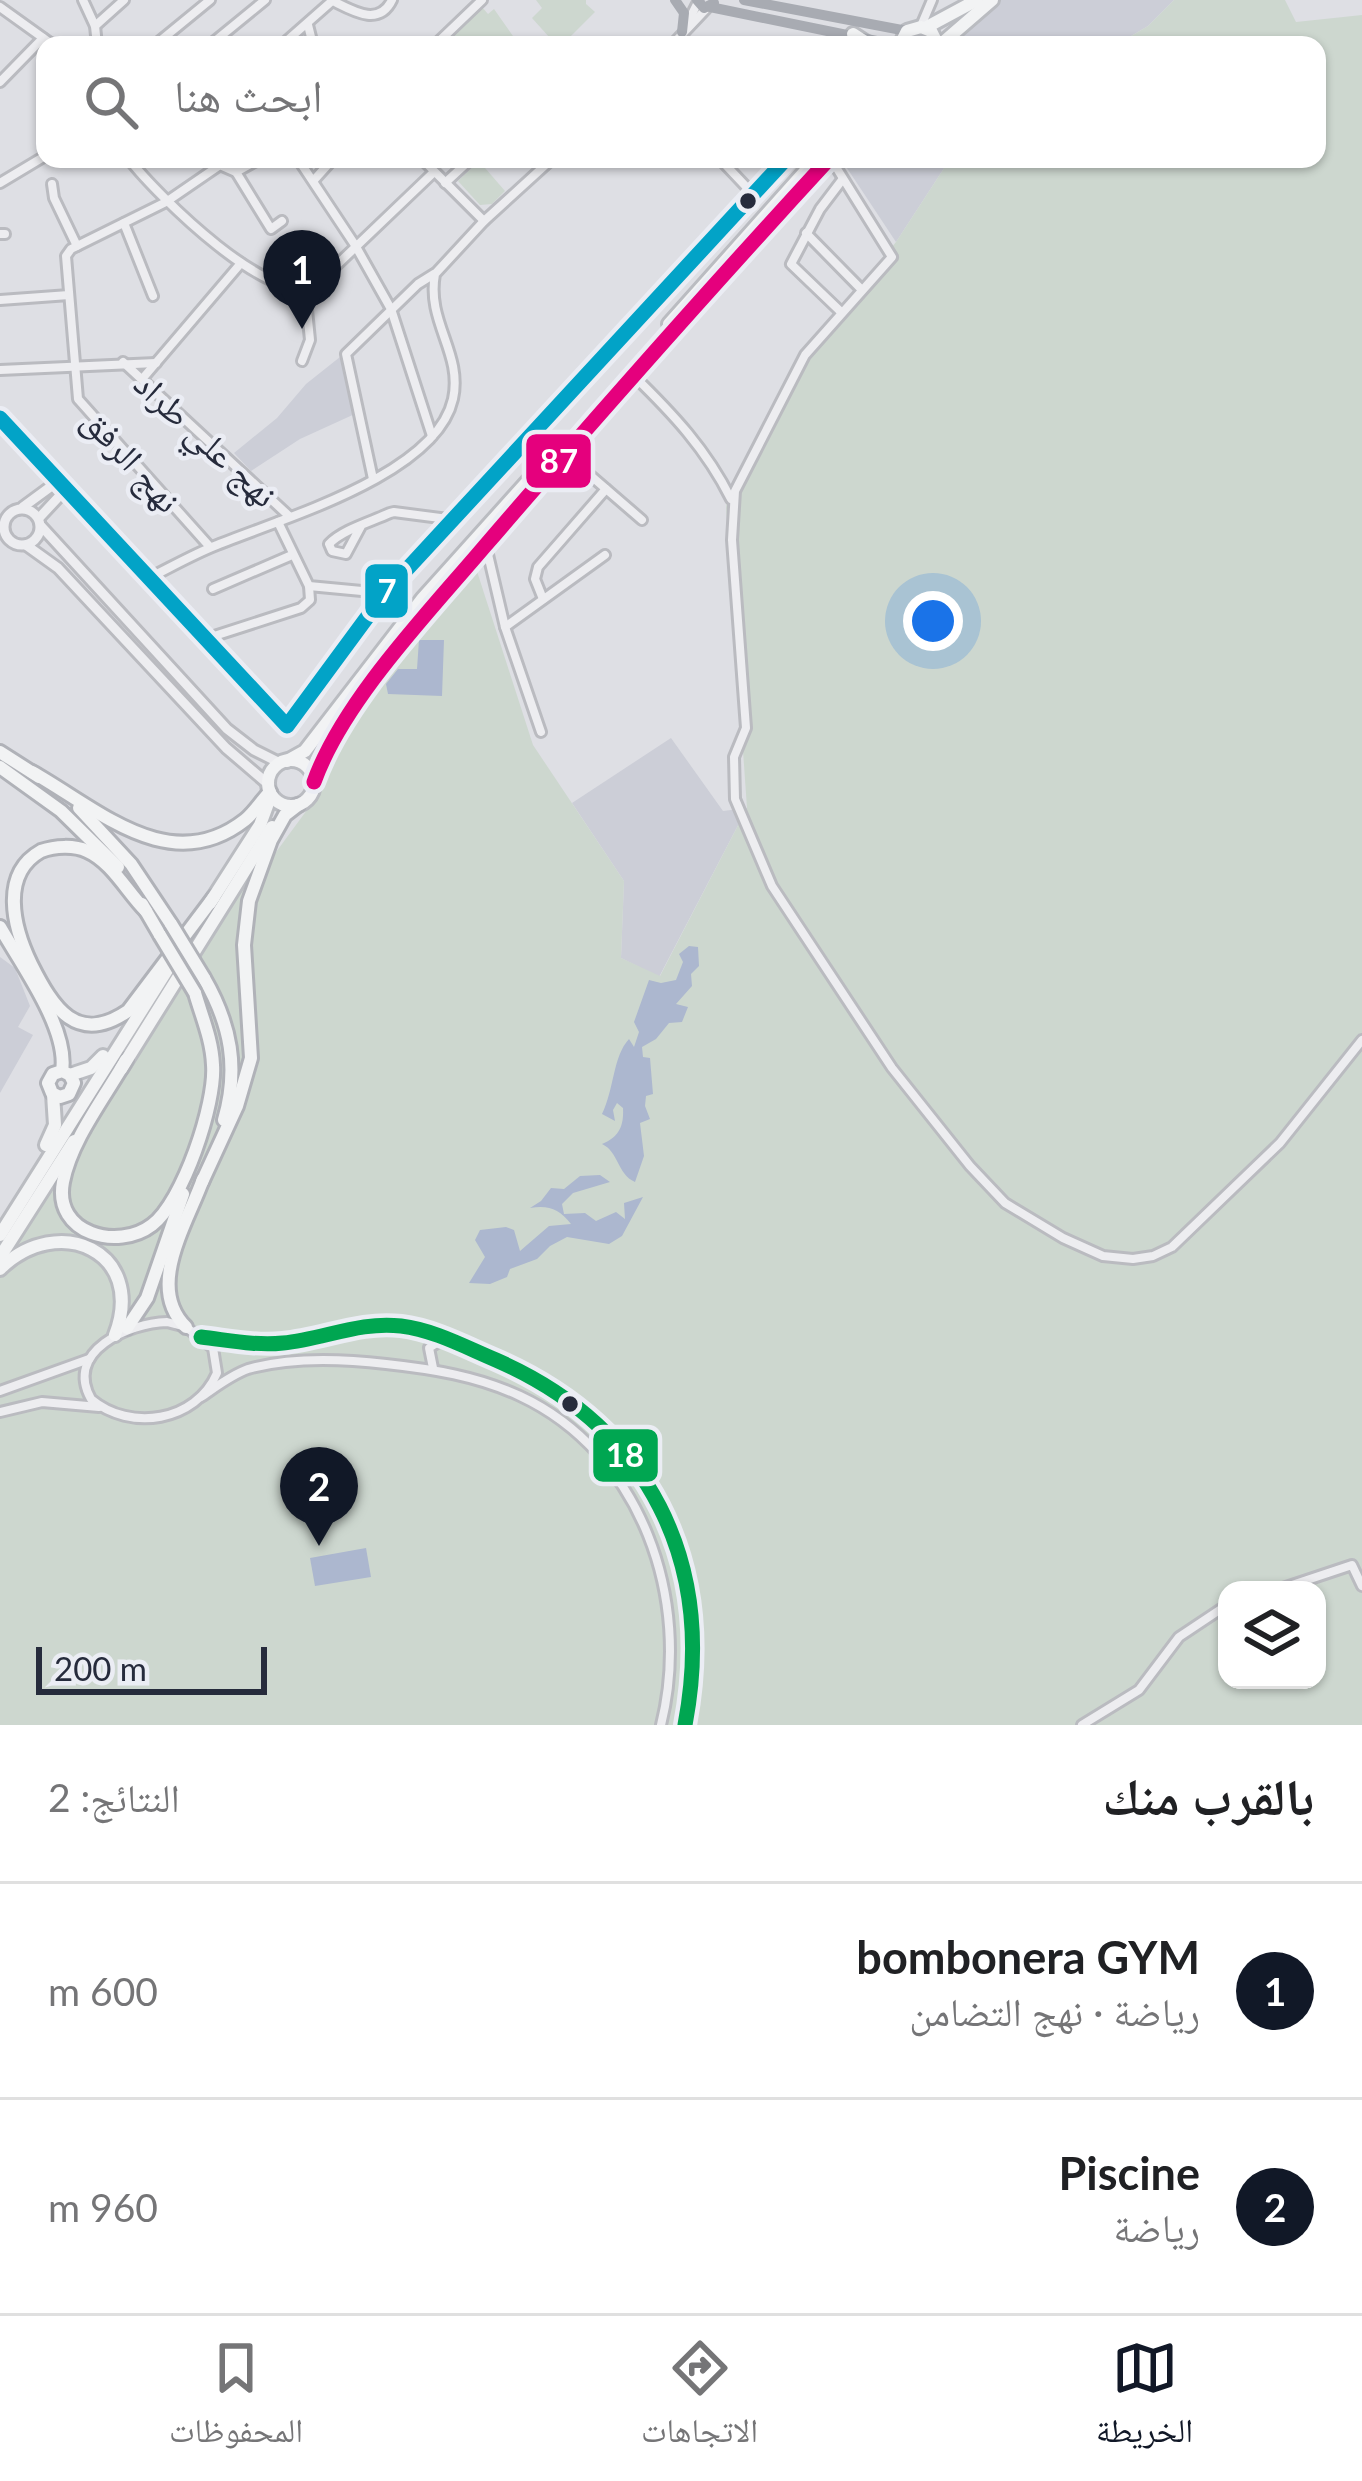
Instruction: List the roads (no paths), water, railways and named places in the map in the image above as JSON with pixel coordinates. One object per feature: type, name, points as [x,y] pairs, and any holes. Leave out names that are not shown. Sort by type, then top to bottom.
[{"type":"main road","points":[[744,0],[910,35]]},
{"type":"main road","points":[[683,31],[684,13],[698,2],[854,34],[910,35],[977,0]]},
{"type":"main road","points":[[950,36],[992,0]]},
{"type":"main road","points":[[0,1235],[260,825],[272,770],[304,751],[423,598],[808,168]]},
{"type":"main road","points":[[0,1256],[281,813],[310,796],[340,729],[431,608],[632,374],[822,168]]},
{"type":"main road","points":[[0,752],[127,831],[170,843],[203,841],[226,832],[251,815],[270,790]]},
{"type":"main road","points":[[283,762],[307,767],[314,782]]},
{"type":"main road","points":[[0,767],[48,800],[102,848],[146,911],[216,1037],[217,1093],[147,1298],[121,1332]]},
{"type":"main road","points":[[32,772],[112,841],[204,978],[227,1030],[234,1078],[226,1116],[166,1282],[169,1307],[186,1327]]},
{"type":"main road","points":[[270,790],[294,806]]},
{"type":"main road","points":[[202,1182],[250,1069],[244,945],[249,901],[271,839],[294,806]]},
{"type":"main road","points":[[146,911],[104,863],[76,848],[39,852],[18,870],[10,887],[13,925],[42,986],[66,1016],[90,1025],[113,1021],[128,1011],[214,897]]},
{"type":"main road","points":[[0,927],[58,1031],[66,1073]]},
{"type":"main road","points":[[126,1060],[70,1157],[63,1182],[66,1209],[76,1225],[109,1239],[129,1238],[159,1219],[190,1157],[214,1072],[195,993]]},
{"type":"main road","points":[[18,1207],[55,1125],[49,1079],[91,1068],[118,1044]]},
{"type":"main road","points":[[0,1269],[43,1242],[73,1243],[94,1250],[110,1264],[122,1289],[121,1332]]},
{"type":"street","points":[[83,0],[96,36]]},
{"type":"street","points":[[95,26],[124,0]]},
{"type":"street","points":[[166,36],[210,0]]},
{"type":"street","points":[[221,36],[265,0]]},
{"type":"street","points":[[293,36],[333,0],[371,16],[384,12],[392,0]]},
{"type":"street","points":[[444,36],[482,0]]},
{"type":"street","points":[[910,35],[934,1]]},
{"type":"street","points":[[679,36],[698,2]]},
{"type":"street","points":[[0,8],[40,36]]},
{"type":"street","points":[[308,24],[311,36]]},
{"type":"street","points":[[0,82],[36,45]]},
{"type":"street","points":[[0,183],[36,161]]},
{"type":"street","points":[[137,168],[166,202],[241,262],[289,288],[305,290],[315,286],[434,172]]},
{"type":"street","points":[[52,184],[77,246],[166,202],[215,168]]},
{"type":"street","points":[[224,168],[236,172],[271,229],[282,221]]},
{"type":"street","points":[[236,172],[243,168]]},
{"type":"street","points":[[305,168],[391,309],[433,437]]},
{"type":"street","points":[[314,181],[325,168]]},
{"type":"street","points":[[430,168],[484,221]]},
{"type":"street","points":[[445,183],[461,168]]},
{"type":"street","points":[[373,479],[346,354],[435,274],[540,168]]},
{"type":"street","points":[[728,168],[752,194]]},
{"type":"street","points":[[0,418],[287,727],[385,593],[777,168]]},
{"type":"street","points":[[732,501],[805,355],[892,256],[835,168]]},
{"type":"street","points":[[840,311],[791,266],[806,233],[842,179]]},
{"type":"street","points":[[124,223],[153,296]]},
{"type":"street","points":[[806,233],[861,289]]},
{"type":"street","name":"نهج الرفق","points":[[77,246],[66,256],[80,402],[210,548]]},
{"type":"street","points":[[143,378],[241,262]]},
{"type":"street","points":[[151,577],[373,479],[433,437],[448,415],[455,377],[434,315],[435,274]]},
{"type":"street","points":[[302,361],[310,340],[305,290]]},
{"type":"street","points":[[0,300],[69,295]]},
{"type":"street","name":"نهج علي طراد","points":[[123,362],[289,516]]},
{"type":"street","points":[[0,370],[156,363]]},
{"type":"street","points":[[632,374],[685,425],[715,466],[732,501],[746,728],[734,758],[735,799],[772,886],[892,1068],[1005,1204],[1102,1256],[1153,1256],[1172,1246],[1280,1143],[1362,1040]]},
{"type":"street","points":[[0,440],[18,439]]},
{"type":"street","points":[[577,463],[642,520]]},
{"type":"street","points":[[61,486],[10,511],[3,533],[58,568],[270,790]]},
{"type":"street","points":[[26,545],[37,538],[40,522],[61,486]]},
{"type":"street","points":[[543,599],[536,581],[538,567],[606,489]]},
{"type":"street","points":[[10,511],[31,511],[227,729],[254,750],[283,762]]},
{"type":"street","points":[[361,526],[398,512],[450,520]]},
{"type":"street","points":[[206,639],[304,607],[310,600],[309,586],[278,521]]},
{"type":"street","points":[[486,545],[505,627],[542,732]]},
{"type":"street","points":[[213,589],[292,555]]},
{"type":"street","points":[[505,627],[605,555]]},
{"type":"street","points":[[309,586],[385,593]]},
{"type":"street","points":[[0,1391],[90,1358],[121,1332],[166,1322],[186,1327],[213,1348],[217,1373],[201,1397]]},
{"type":"street","points":[[201,1337],[287,1343],[384,1324],[411,1327],[529,1375],[574,1402],[607,1431],[647,1482],[676,1544],[692,1608],[694,1664],[685,1725]]},
{"type":"street","points":[[434,1369],[429,1348],[445,1338]]},
{"type":"street","points":[[90,1358],[86,1391],[100,1408]]},
{"type":"street","points":[[0,1412],[42,1402],[153,1419],[182,1409],[244,1371],[336,1361],[434,1369],[478,1380],[548,1412],[589,1446],[636,1508],[662,1570],[671,1660],[661,1725]]},
{"type":"street","points":[[1303,1581],[1352,1565],[1362,1586]]},
{"type":"street","points":[[1082,1725],[1138,1690],[1179,1637],[1218,1611]]},
{"type":"water","points":[[419,640],[444,640],[442,696],[388,694],[386,684],[398,669],[417,669]]},
{"type":"water","points":[[689,946],[698,947],[699,966],[691,974],[692,986],[676,1004],[688,1007],[682,1022],[669,1023],[642,1047],[643,1057],[650,1058],[653,1094],[646,1096],[650,1119],[640,1123],[644,1156],[635,1182],[602,1144],[619,1130],[623,1108],[617,1103],[615,1121],[602,1114],[629,1039],[634,1047],[639,1032],[634,1022],[649,980],[676,980],[683,962],[679,954]]},
{"type":"water","points":[[600,1175],[610,1182],[573,1193],[562,1204],[564,1214],[585,1213],[596,1221],[616,1212],[625,1219],[624,1203],[643,1197],[622,1236],[609,1244],[567,1237],[537,1259],[510,1269],[507,1277],[490,1284],[469,1283],[485,1257],[475,1240],[480,1230],[514,1230],[520,1251],[549,1226],[571,1224],[553,1209],[530,1208],[551,1188],[564,1189],[580,1176]]},
{"type":"water","points":[[366,1548],[371,1577],[315,1586],[310,1558]]},
{"type":"place","name":"bombonera GYM","points":[[302,329]]},
{"type":"place","name":"Piscine","points":[[319,1546]]}]
